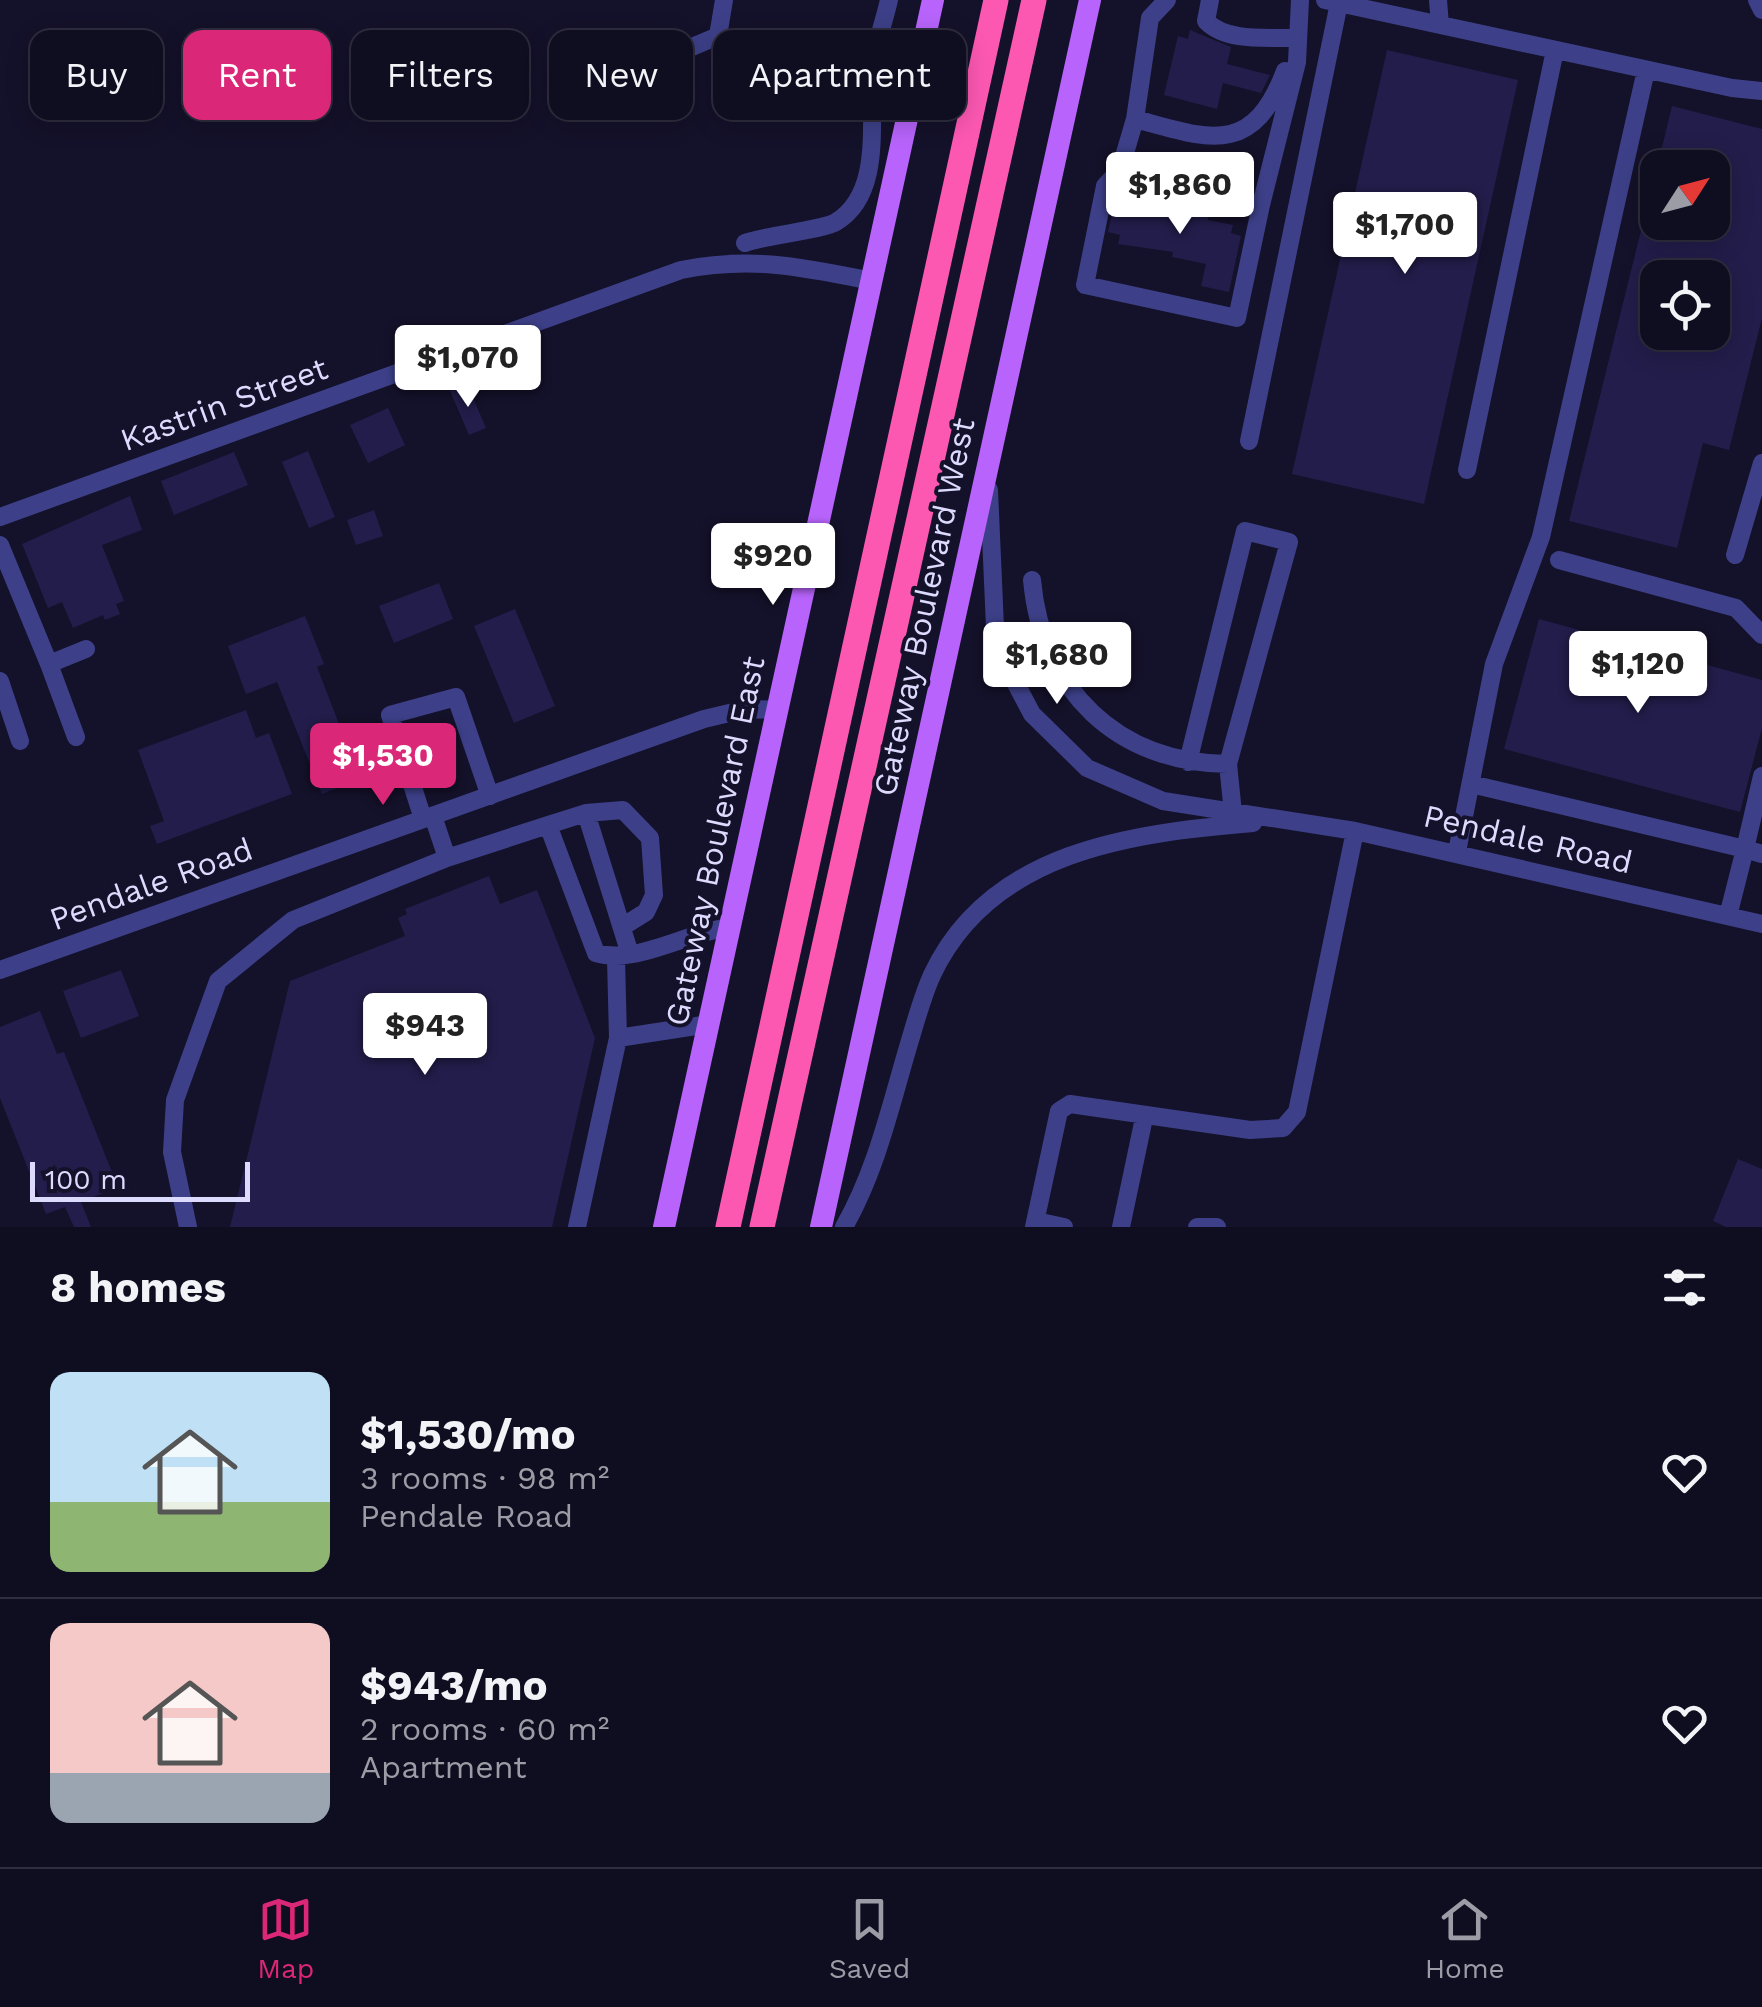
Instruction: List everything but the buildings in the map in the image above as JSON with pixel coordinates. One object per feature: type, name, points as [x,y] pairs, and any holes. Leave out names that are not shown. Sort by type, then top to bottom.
[{"type":"highway","points":[[728,1227],[996,0]]},
{"type":"highway","points":[[762,1227],[1034,0]]},
{"type":"main road","name":"Gateway Boulevard East","points":[[927,30],[933,0]]},
{"type":"main road","name":"Gateway Boulevard West","points":[[821,1227],[1090,0]]},
{"type":"main road","name":"Gateway Boulevard East","points":[[664,1227],[907,120]]},
{"type":"street","points":[[719,30],[724,0]]},
{"type":"street","points":[[882,30],[889,0]]},
{"type":"street","points":[[1167,0],[1152,13],[1135,119],[1120,170],[1105,186],[1086,285],[1237,318],[1260,205],[1298,62],[1300,0]]},
{"type":"street","points":[[1210,0],[1206,22],[1216,29],[1241,36],[1297,38]]},
{"type":"street","points":[[1438,0],[1440,25]]},
{"type":"street","points":[[1757,0],[1762,10]]},
{"type":"street","points":[[1249,441],[1332,2],[1762,91]]},
{"type":"street","points":[[1135,119],[1205,138],[1221,138],[1236,132],[1272,102],[1297,38]]},
{"type":"street","points":[[1466,470],[1555,50]]},
{"type":"street","points":[[1458,852],[1494,664],[1541,537],[1646,70]]},
{"type":"street","points":[[745,242],[771,233],[834,224],[854,204],[868,172],[871,120]]},
{"type":"street","points":[[1120,170],[1260,205]]},
{"type":"street","name":"Kastrin Street","points":[[0,517],[681,270],[743,260],[781,263],[872,281]]},
{"type":"street","points":[[1735,555],[1762,463]]},
{"type":"street","name":"Pendale Road","points":[[988,467],[995,627],[1004,663],[1032,714],[1071,756],[1116,784],[1163,801],[1355,831],[1458,852],[1762,924]]},
{"type":"street","points":[[1188,762],[1245,531],[1288,542],[1228,764],[1233,813]]},
{"type":"street","points":[[0,545],[76,737]]},
{"type":"street","points":[[1559,560],[1736,608],[1762,636]]},
{"type":"street","points":[[1032,580],[1043,638],[1055,665],[1081,701],[1132,742],[1165,758],[1228,764]]},
{"type":"street","points":[[49,664],[86,649]]},
{"type":"street","points":[[0,681],[20,741]]},
{"type":"street","points":[[447,858],[390,715],[456,696],[490,796]]},
{"type":"street","name":"Pendale Road","points":[[0,970],[704,719],[742,710],[777,709]]},
{"type":"street","points":[[1728,916],[1754,852],[1762,776]]},
{"type":"street","points":[[1471,784],[1754,852]]},
{"type":"street","points":[[188,1227],[172,1152],[176,1100],[218,981],[293,920],[447,858],[586,813],[622,810],[650,838],[654,894],[646,912],[622,927]]},
{"type":"street","points":[[577,1227],[618,1038],[623,956],[622,927],[586,813]]},
{"type":"street","name":"Pendale Road","points":[[844,1227],[878,1150],[931,977],[974,913],[1018,878],[1085,850],[1148,834],[1278,820]]},
{"type":"street","points":[[548,825],[596,953],[623,956],[730,927]]},
{"type":"street","points":[[1064,1227],[1035,1224],[1060,1110],[1070,1104],[1144,1118],[1250,1130],[1283,1128],[1297,1112],[1355,831]]},
{"type":"street","points":[[618,1038],[709,1024]]},
{"type":"street","points":[[1121,1227],[1144,1118]]},
{"type":"street","points":[[1197,1227],[1217,1227]]}]
